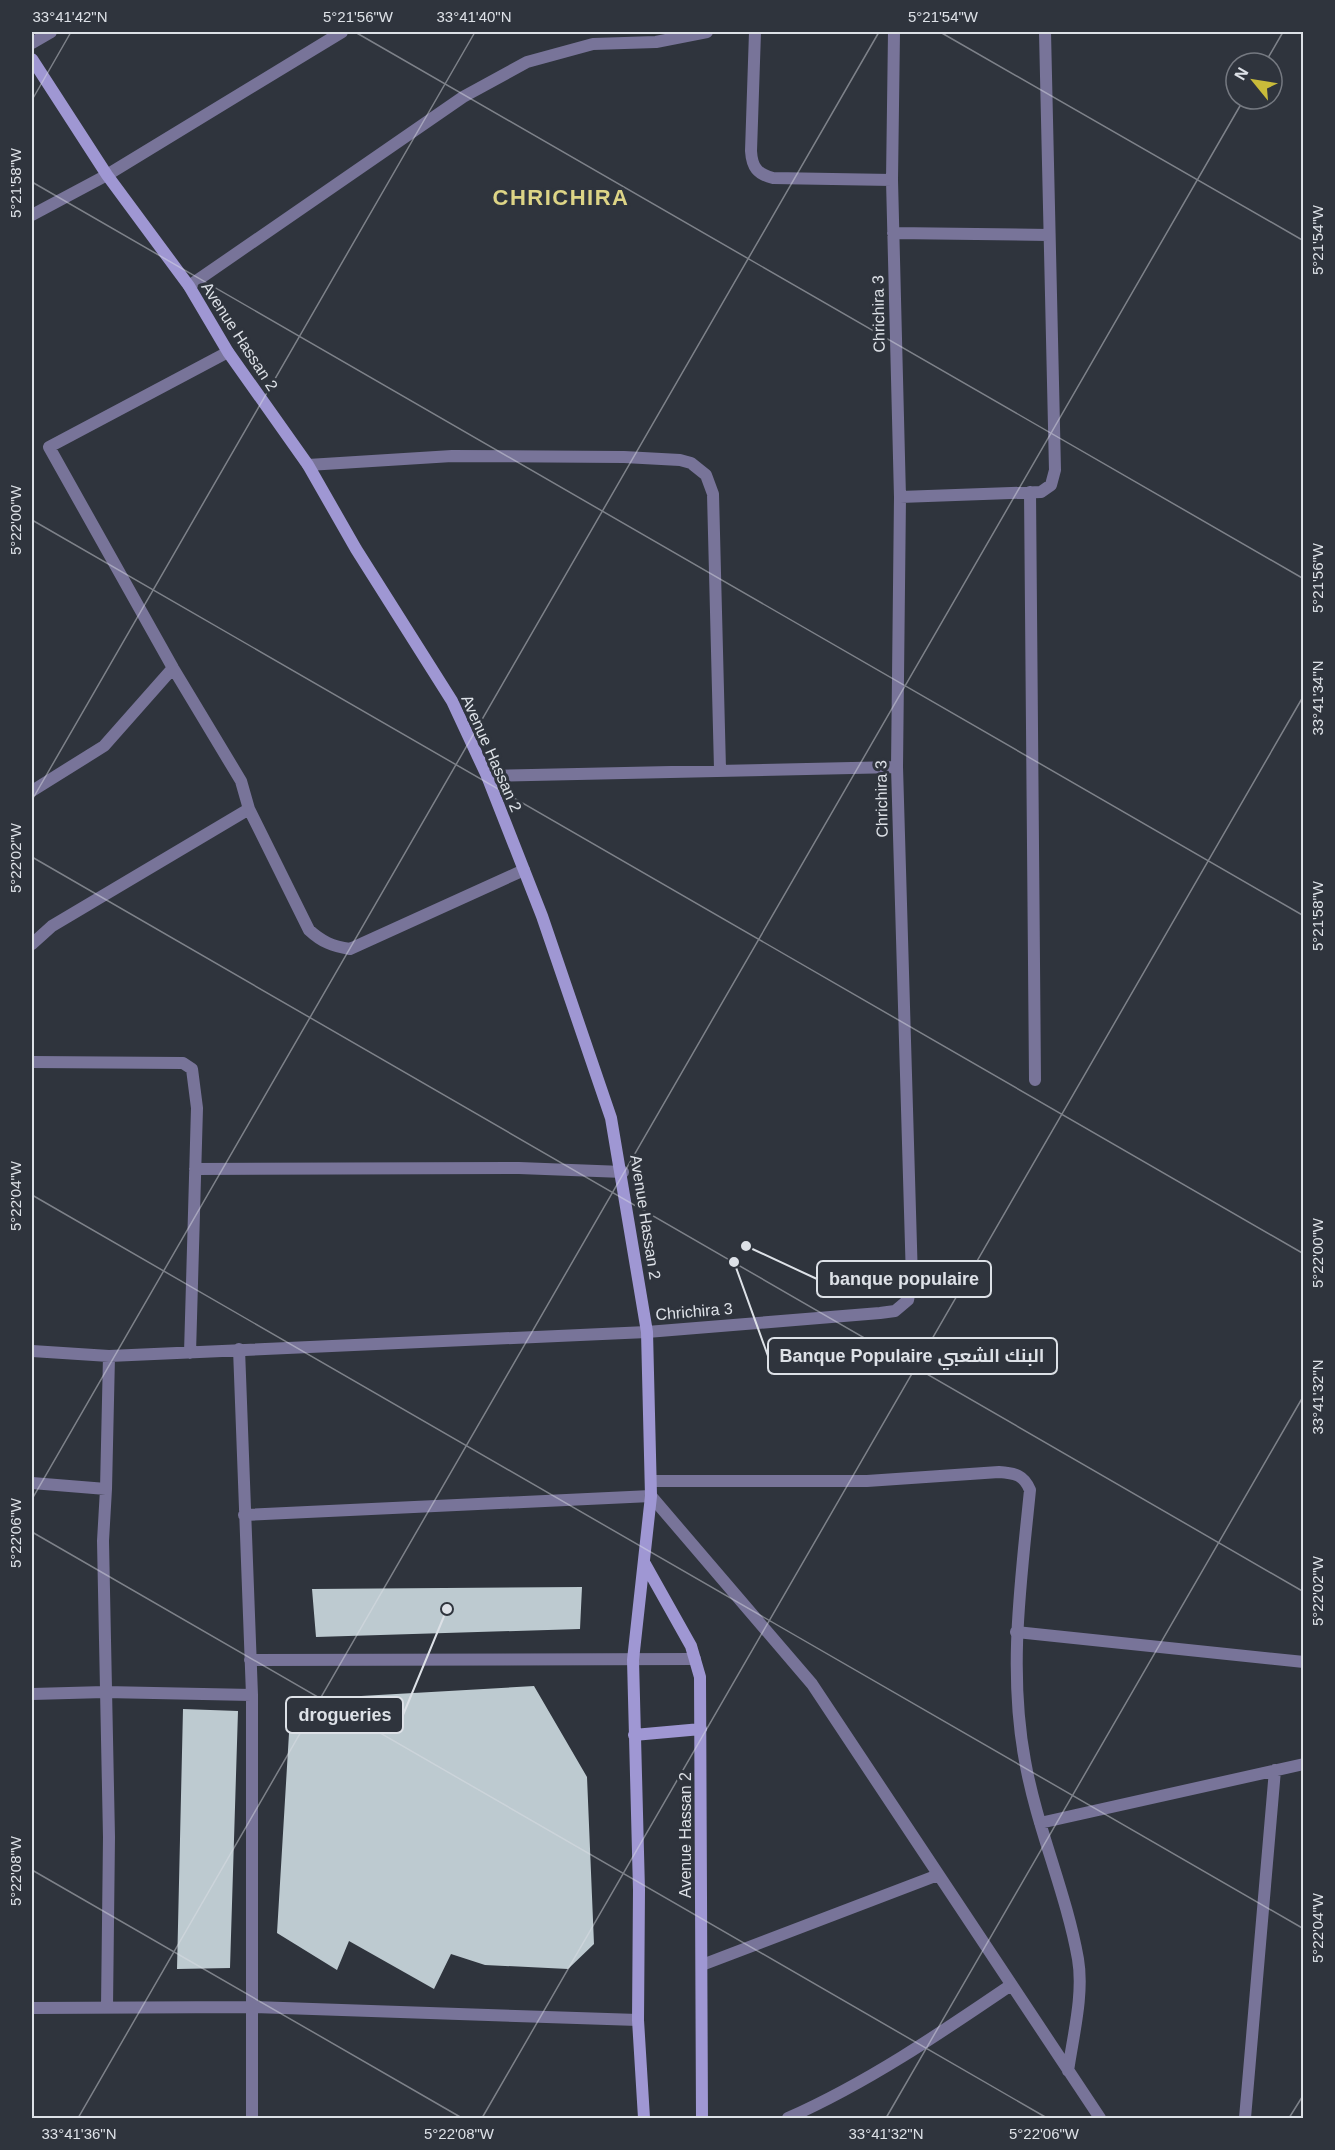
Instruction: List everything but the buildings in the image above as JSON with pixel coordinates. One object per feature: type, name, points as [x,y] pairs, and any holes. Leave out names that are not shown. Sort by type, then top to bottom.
[{"type":"main road","name":"Avenue Hassan 2","points":[[32,59],[107,175],[189,286],[228,352],[308,465],[356,549],[452,701],[487,776],[524,870],[611,1118],[622,1172],[647,1332],[651,1496],[633,1660],[639,1890],[638,2020],[645,2118]]},
{"type":"main road","name":"Avenue Hassan 2","points":[[645,1564],[691,1646],[700,1677],[702,2118]]},
{"type":"main road","points":[[634,1735],[701,1729]]},
{"type":"street","points":[[32,43],[51,32]]},
{"type":"street","points":[[32,215],[107,175],[342,32]]},
{"type":"street","points":[[189,286],[463,97],[526,63],[593,44],[656,42],[707,32]]},
{"type":"street","points":[[755,32],[751,151],[757,171],[773,178],[892,180]]},
{"type":"street","name":"Chrichira 3","points":[[647,1332],[895,1311],[908,1300],[912,1280],[897,767],[900,497],[892,180],[894,32]]},
{"type":"street","points":[[900,497],[1030,492],[1048,489],[1054,470],[1045,32]]},
{"type":"street","points":[[893,233],[1049,235]]},
{"type":"street","points":[[228,352],[49,447],[173,668],[241,781],[249,809],[309,930],[322,942],[350,949],[524,870]]},
{"type":"street","points":[[308,465],[452,456],[613,457],[680,460],[699,468],[706,475],[713,494],[720,769]]},
{"type":"street","points":[[1030,492],[1035,1080]]},
{"type":"street","points":[[32,791],[104,746],[173,668]]},
{"type":"street","points":[[487,776],[720,769],[897,767]]},
{"type":"street","points":[[32,944],[52,926],[249,809]]},
{"type":"street","points":[[32,1062],[190,1065],[197,1108],[190,1353]]},
{"type":"street","points":[[195,1169],[519,1168],[622,1172]]},
{"type":"street","points":[[32,1351],[109,1356],[647,1332]]},
{"type":"street","points":[[239,1349],[252,1695],[250,2007],[252,2118]]},
{"type":"street","points":[[107,2007],[109,1837],[103,1541],[109,1356]]},
{"type":"street","points":[[651,1481],[867,1482],[999,1472],[1018,1474],[1030,1490],[1016,1632],[1016,1696],[1025,1762],[1078,1960],[1078,1998],[1068,2072]]},
{"type":"street","points":[[32,1483],[106,1489]]},
{"type":"street","points":[[244,1515],[651,1496],[812,1684],[1100,2118]]},
{"type":"street","points":[[1016,1632],[1304,1662]]},
{"type":"street","points":[[250,1660],[695,1659]]},
{"type":"street","points":[[32,1694],[105,1692],[252,1695]]},
{"type":"street","points":[[1040,1823],[1304,1764]]},
{"type":"street","points":[[1245,2118],[1275,1770]]},
{"type":"street","points":[[702,1965],[938,1875]]},
{"type":"street","points":[[788,2118],[805,2116],[917,2048],[1011,1985]]},
{"type":"street","points":[[32,2008],[250,2007],[638,2020]]},
{"type":"place","name":"banque populaire","points":[[746,1246]]},
{"type":"place","name":"Banque Populaire البنك الشعبي","points":[[734,1262]]},
{"type":"place","name":"drogueries","points":[[447,1609]]},
{"type":"district","name":"CHRICHIRA","points":[[561,197]]}]
